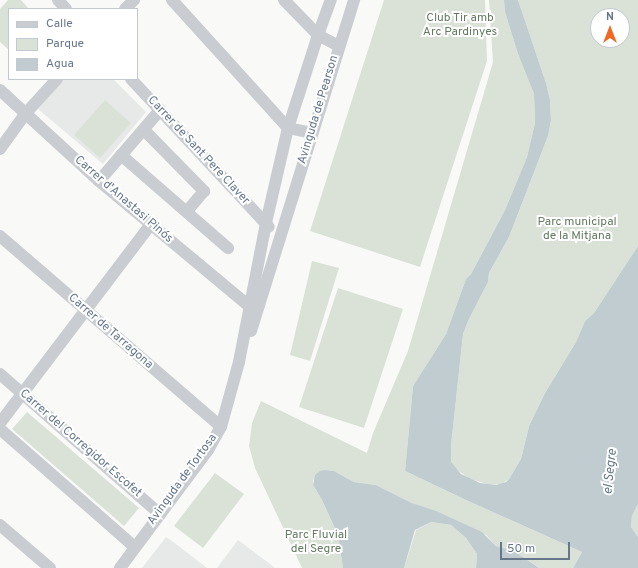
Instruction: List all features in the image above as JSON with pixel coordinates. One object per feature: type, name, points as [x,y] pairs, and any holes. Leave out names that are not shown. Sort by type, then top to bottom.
[{"type":"street","points":[[58,0],[65,8]]},
{"type":"street","points":[[126,8],[134,0]]},
{"type":"street","points":[[172,0],[288,128],[311,134]]},
{"type":"street","points":[[284,0],[318,35],[339,46]]},
{"type":"street","name":"Avinguda de Pearson","points":[[253,310],[267,218],[288,128],[331,0]]},
{"type":"street","name":"Avinguda de Pearson","points":[[253,310],[279,243],[311,134],[354,0]]},
{"type":"street","points":[[0,150],[26,113],[55,80]]},
{"type":"street","name":"Carrer de Sant Pere Claver","points":[[132,80],[267,218]]},
{"type":"street","name":"Carrer d'Anastasi Pinós","points":[[0,90],[99,180],[253,310]]},
{"type":"street","points":[[99,180],[160,110]]},
{"type":"street","points":[[144,130],[204,191],[187,211]]},
{"type":"street","points":[[121,155],[228,248]]},
{"type":"street","points":[[267,218],[276,222],[286,220]]},
{"type":"street","points":[[267,218],[279,243]]},
{"type":"street","points":[[0,423],[151,224]]},
{"type":"street","name":"Carrer de Tarragona","points":[[0,236],[221,427]]},
{"type":"street","name":"Avinguda de Tortosa","points":[[120,568],[204,456],[221,427],[253,310]]},
{"type":"street","name":"Carrer del Corregidor Escofet","points":[[0,374],[160,514]]},
{"type":"street","points":[[0,429],[135,547]]},
{"type":"street","points":[[0,526],[50,568]]},
{"type":"shaded area","points":[[63,80],[114,80],[146,112],[103,164],[38,109]]},
{"type":"shaded area","points":[[166,537],[176,544],[207,568],[142,568]]},
{"type":"shaded area","points":[[238,540],[270,564],[275,568],[217,568]]},
{"type":"green space","points":[[8,0],[21,0],[28,8],[8,8],[8,49],[0,42],[0,9]]},
{"type":"green space","name":"Club Tir amb Arc Pardinyes","points":[[384,0],[485,0],[487,61],[420,267],[310,231]]},
{"type":"green space","name":"Parc Fluvial del Segre","points":[[489,0],[504,0],[505,12],[518,54],[534,94],[535,123],[527,157],[505,210],[471,274],[466,279],[446,334],[413,386],[405,471],[582,552],[573,568],[539,568],[517,553],[496,546],[486,535],[448,517],[412,503],[376,485],[354,482],[334,471],[325,470],[313,480],[313,485],[322,500],[338,535],[343,568],[302,568],[255,468],[249,446],[252,423],[261,401],[367,453],[373,433],[408,351],[493,62]]},
{"type":"green space","name":"Parc municipal de la Mitjana","points":[[518,0],[638,0],[638,246],[594,313],[585,321],[576,342],[545,393],[529,426],[521,459],[509,479],[502,484],[490,485],[470,479],[453,467],[451,462],[451,446],[463,334],[488,282],[489,273],[509,237],[548,136],[551,121],[550,100],[546,83]]},
{"type":"green space","points":[[105,100],[131,123],[100,158],[74,135]]},
{"type":"green space","points":[[312,261],[339,268],[310,361],[290,355]]},
{"type":"green space","points":[[338,288],[403,309],[364,428],[299,407]]},
{"type":"green space","points":[[27,412],[139,508],[124,526],[12,429]]},
{"type":"green space","points":[[215,473],[244,494],[203,548],[174,526]]},
{"type":"green space","points":[[638,504],[638,537],[631,527],[632,516]]},
{"type":"green space","points":[[431,522],[451,525],[466,538],[477,554],[476,568],[404,568],[416,530]]},
{"type":"water","name":"el Segre","points":[[504,0],[518,0],[546,83],[550,100],[551,121],[548,136],[509,237],[489,273],[488,282],[463,334],[451,446],[451,462],[461,474],[480,483],[496,485],[506,482],[509,479],[521,459],[529,426],[545,393],[576,342],[585,321],[594,313],[638,246],[638,504],[632,516],[631,527],[638,537],[638,568],[573,568],[582,552],[405,471],[413,386],[446,334],[466,279],[471,274],[505,210],[527,157],[535,123],[534,94],[518,54],[505,12]]},
{"type":"water","points":[[320,471],[334,471],[354,482],[376,485],[412,503],[436,511],[482,532],[496,546],[514,551],[539,568],[476,568],[477,554],[466,538],[451,525],[431,522],[415,530],[404,568],[343,568],[338,535],[322,500],[313,485],[315,475]]}]
